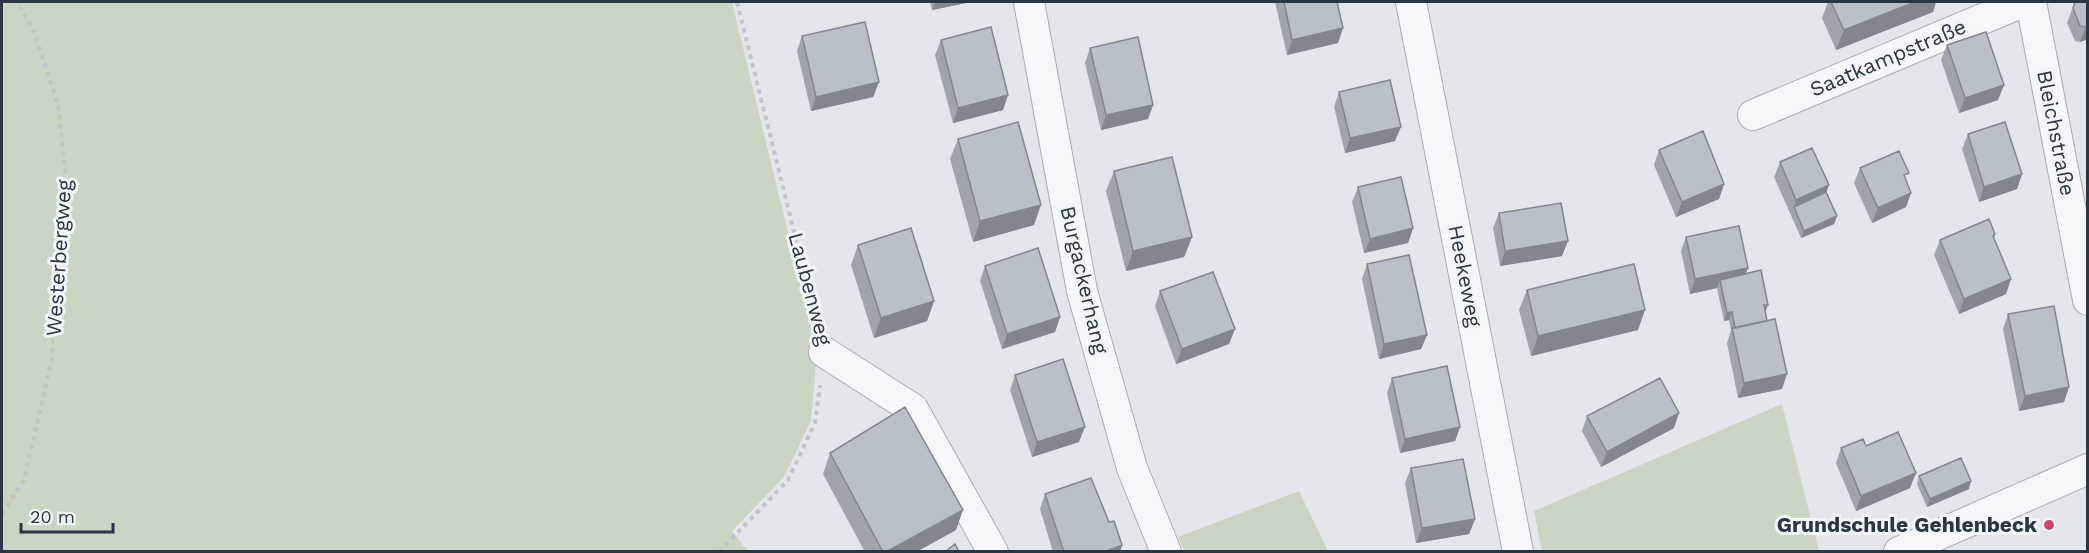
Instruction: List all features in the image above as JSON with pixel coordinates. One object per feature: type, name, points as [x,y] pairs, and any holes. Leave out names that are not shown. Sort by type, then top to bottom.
[{"type":"street","name":"Burgackerhang","points":[[1029,2],[1082,291],[1132,468],[1166,552]]},
{"type":"street","name":"Heekeweg","points":[[1411,2],[1518,552]]},
{"type":"street","name":"Saatkampstraße","points":[[1753,115],[2023,2]]},
{"type":"street","name":"Bleichstraße","points":[[2031,2],[2088,300]]},
{"type":"street","name":"Laubenweg","points":[[824,352],[913,409],[993,552]]},
{"type":"street","points":[[1899,552],[2088,469]]},
{"type":"path","name":"Westerbergweg","points":[[2,514],[24,480],[52,358],[65,169],[58,105],[33,29],[17,2]]},
{"type":"path","name":"Laubenweg","points":[[737,2],[824,352]]},
{"type":"path","points":[[719,552],[788,480],[815,423],[824,352]]},
{"type":"green space","points":[[2,2],[732,2],[817,352],[811,421],[784,477],[732,531],[748,551],[2,551]]},
{"type":"green space","points":[[1782,404],[1819,551],[1542,551],[1534,511]]},
{"type":"green space","points":[[1299,491],[1328,551],[1185,551],[1178,537]]},
{"type":"building","points":[[1284,2],[1337,2],[1343,28],[1292,40]]},
{"type":"building","points":[[1831,2],[1915,2],[1844,30]]},
{"type":"building","points":[[2075,2],[2088,2],[2088,27],[2080,26],[2073,8]]},
{"type":"building","points":[[865,22],[879,82],[816,97],[802,36]]},
{"type":"building","points":[[991,27],[1008,95],[958,108],[941,40]]},
{"type":"building","points":[[1986,32],[2004,85],[1965,98],[1947,45]]},
{"type":"building","points":[[1138,37],[1153,105],[1106,115],[1090,48]]},
{"type":"building","points":[[1390,80],[1401,127],[1350,138],[1339,92]]},
{"type":"building","points":[[1018,122],[1041,205],[980,221],[958,139]]},
{"type":"building","points":[[2005,122],[2022,174],[1984,187],[1968,134]]},
{"type":"building","points":[[1703,131],[1724,184],[1682,202],[1659,150]]},
{"type":"building","points":[[1812,148],[1829,185],[1796,200],[1780,162]]},
{"type":"building","points":[[1899,151],[1909,173],[1904,175],[1911,193],[1878,208],[1860,168]]},
{"type":"building","points":[[1172,157],[1192,237],[1133,251],[1114,171]]},
{"type":"building","points":[[1401,177],[1413,228],[1370,239],[1358,187]]},
{"type":"building","points":[[1826,192],[1837,216],[1804,231],[1794,207]]},
{"type":"building","points":[[1561,203],[1568,241],[1505,251],[1499,213]]},
{"type":"building","points":[[1989,219],[1995,234],[1993,236],[2011,279],[1964,299],[1940,240]]},
{"type":"building","points":[[1739,226],[1748,268],[1695,279],[1686,237]]},
{"type":"building","points":[[911,228],[934,301],[881,318],[858,245]]},
{"type":"building","points":[[1038,248],[1060,317],[1007,334],[985,266]]},
{"type":"building","points":[[1409,255],[1427,335],[1384,344],[1367,264]]},
{"type":"building","points":[[1634,264],[1645,310],[1538,336],[1527,290]]},
{"type":"building","points":[[1761,270],[1768,305],[1764,305],[1767,321],[1735,328],[1732,312],[1727,313],[1720,280]]},
{"type":"building","points":[[1213,272],[1235,329],[1182,349],[1160,291]]},
{"type":"building","points":[[2054,306],[2069,387],[2025,396],[2008,314]]},
{"type":"building","points":[[1775,319],[1787,374],[1744,383],[1732,328]]},
{"type":"building","points":[[1063,359],[1085,427],[1037,442],[1015,375]]},
{"type":"building","points":[[1447,366],[1460,427],[1405,439],[1392,378]]},
{"type":"building","points":[[1660,378],[1679,413],[1607,452],[1587,416]]},
{"type":"building","points":[[905,407],[963,510],[883,552],[830,453]]},
{"type":"building","points":[[1898,432],[1916,473],[1861,496],[1841,448],[1863,439],[1866,446]]},
{"type":"building","points":[[1961,458],[1971,481],[1930,499],[1919,476]]},
{"type":"building","points":[[1463,459],[1475,519],[1422,528],[1411,468]]},
{"type":"building","points":[[1091,478],[1109,522],[1114,521],[1122,545],[1104,552],[1064,552],[1045,494]]},
{"type":"building","points":[[955,544],[959,552],[945,552]]},
{"type":"place","name":"Grundschule Gehlenbeck","points":[[2049,525]]}]
